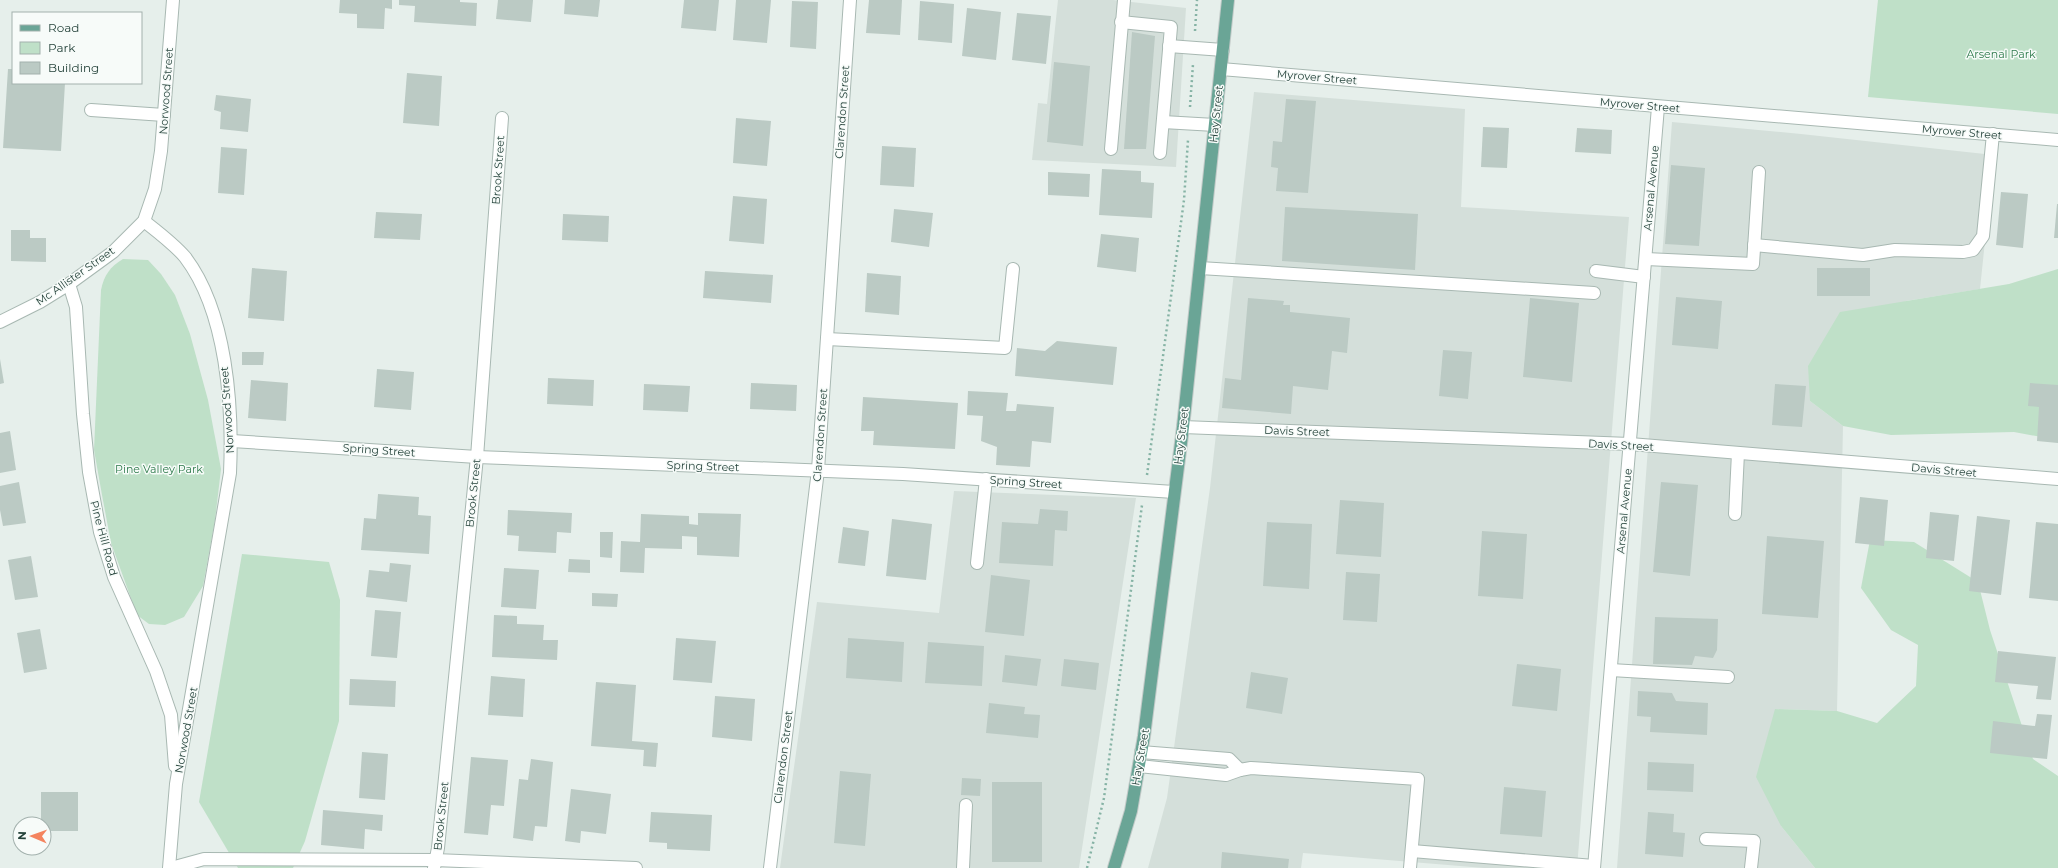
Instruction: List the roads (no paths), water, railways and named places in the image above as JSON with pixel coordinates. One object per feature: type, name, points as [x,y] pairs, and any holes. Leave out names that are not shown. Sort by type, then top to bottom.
[{"type":"main road","name":"Hay Street","points":[[1114,868],[1130,811],[1141,752],[1183,427],[1228,0]]},
{"type":"street","name":"Norwood Street","points":[[170,868],[176,784],[230,473],[232,441],[229,399],[222,350],[218,330],[200,279],[184,256],[144,221],[155,189],[164,115],[173,0]]},
{"type":"street","name":"Clarendon Street","points":[[770,868],[818,470],[850,0]]},
{"type":"street","points":[[1111,149],[1124,0]]},
{"type":"street","points":[[1121,22],[1171,27],[1160,153]]},
{"type":"street","points":[[1169,46],[1223,50]]},
{"type":"street","name":"Myrover Street","points":[[1221,69],[2058,140]]},
{"type":"street","name":"Arsenal Avenue","points":[[1594,867],[1658,107]]},
{"type":"street","points":[[91,110],[164,115]]},
{"type":"street","name":"Brook Street","points":[[435,864],[438,848],[477,457],[502,118]]},
{"type":"street","points":[[1163,122],[1215,126]]},
{"type":"street","points":[[1754,245],[1863,255],[1895,250],[1962,252],[1973,250],[1983,236],[1993,134]]},
{"type":"street","points":[[1646,259],[1753,264],[1759,172]]},
{"type":"street","name":"Mc Allister Street","points":[[0,322],[40,302],[69,284],[113,252],[144,221]]},
{"type":"street","points":[[1200,268],[1594,294]]},
{"type":"street","points":[[827,339],[1005,348],[1013,269]]},
{"type":"street","points":[[1596,271],[1644,276]]},
{"type":"street","name":"Pine Hill Road","points":[[69,284],[76,306],[88,465],[100,532],[114,578],[156,671],[170,715],[176,784]]},
{"type":"street","name":"Davis Street","points":[[1183,427],[1630,444],[2058,479]]},
{"type":"street","name":"Spring Street","points":[[232,441],[477,457],[818,470],[986,479],[1174,492]]},
{"type":"street","points":[[1735,514],[1738,453]]},
{"type":"street","points":[[977,563],[986,479]]},
{"type":"street","points":[[1611,670],[1728,677]]},
{"type":"street","points":[[1141,752],[1229,759],[1240,770]]},
{"type":"street","points":[[1139,766],[1226,775],[1251,768],[1418,779],[1410,868]]},
{"type":"street","points":[[963,868],[966,805]]},
{"type":"street","points":[[1706,839],[1754,841],[1751,868]]},
{"type":"street","points":[[1412,851],[1594,867]]},
{"type":"street","points":[[170,868],[204,859],[636,868]]},
{"type":"park label","name":"Arsenal Park","points":[[2001,54]]},
{"type":"park label","name":"Pine Valley Park","points":[[159,469]]}]
